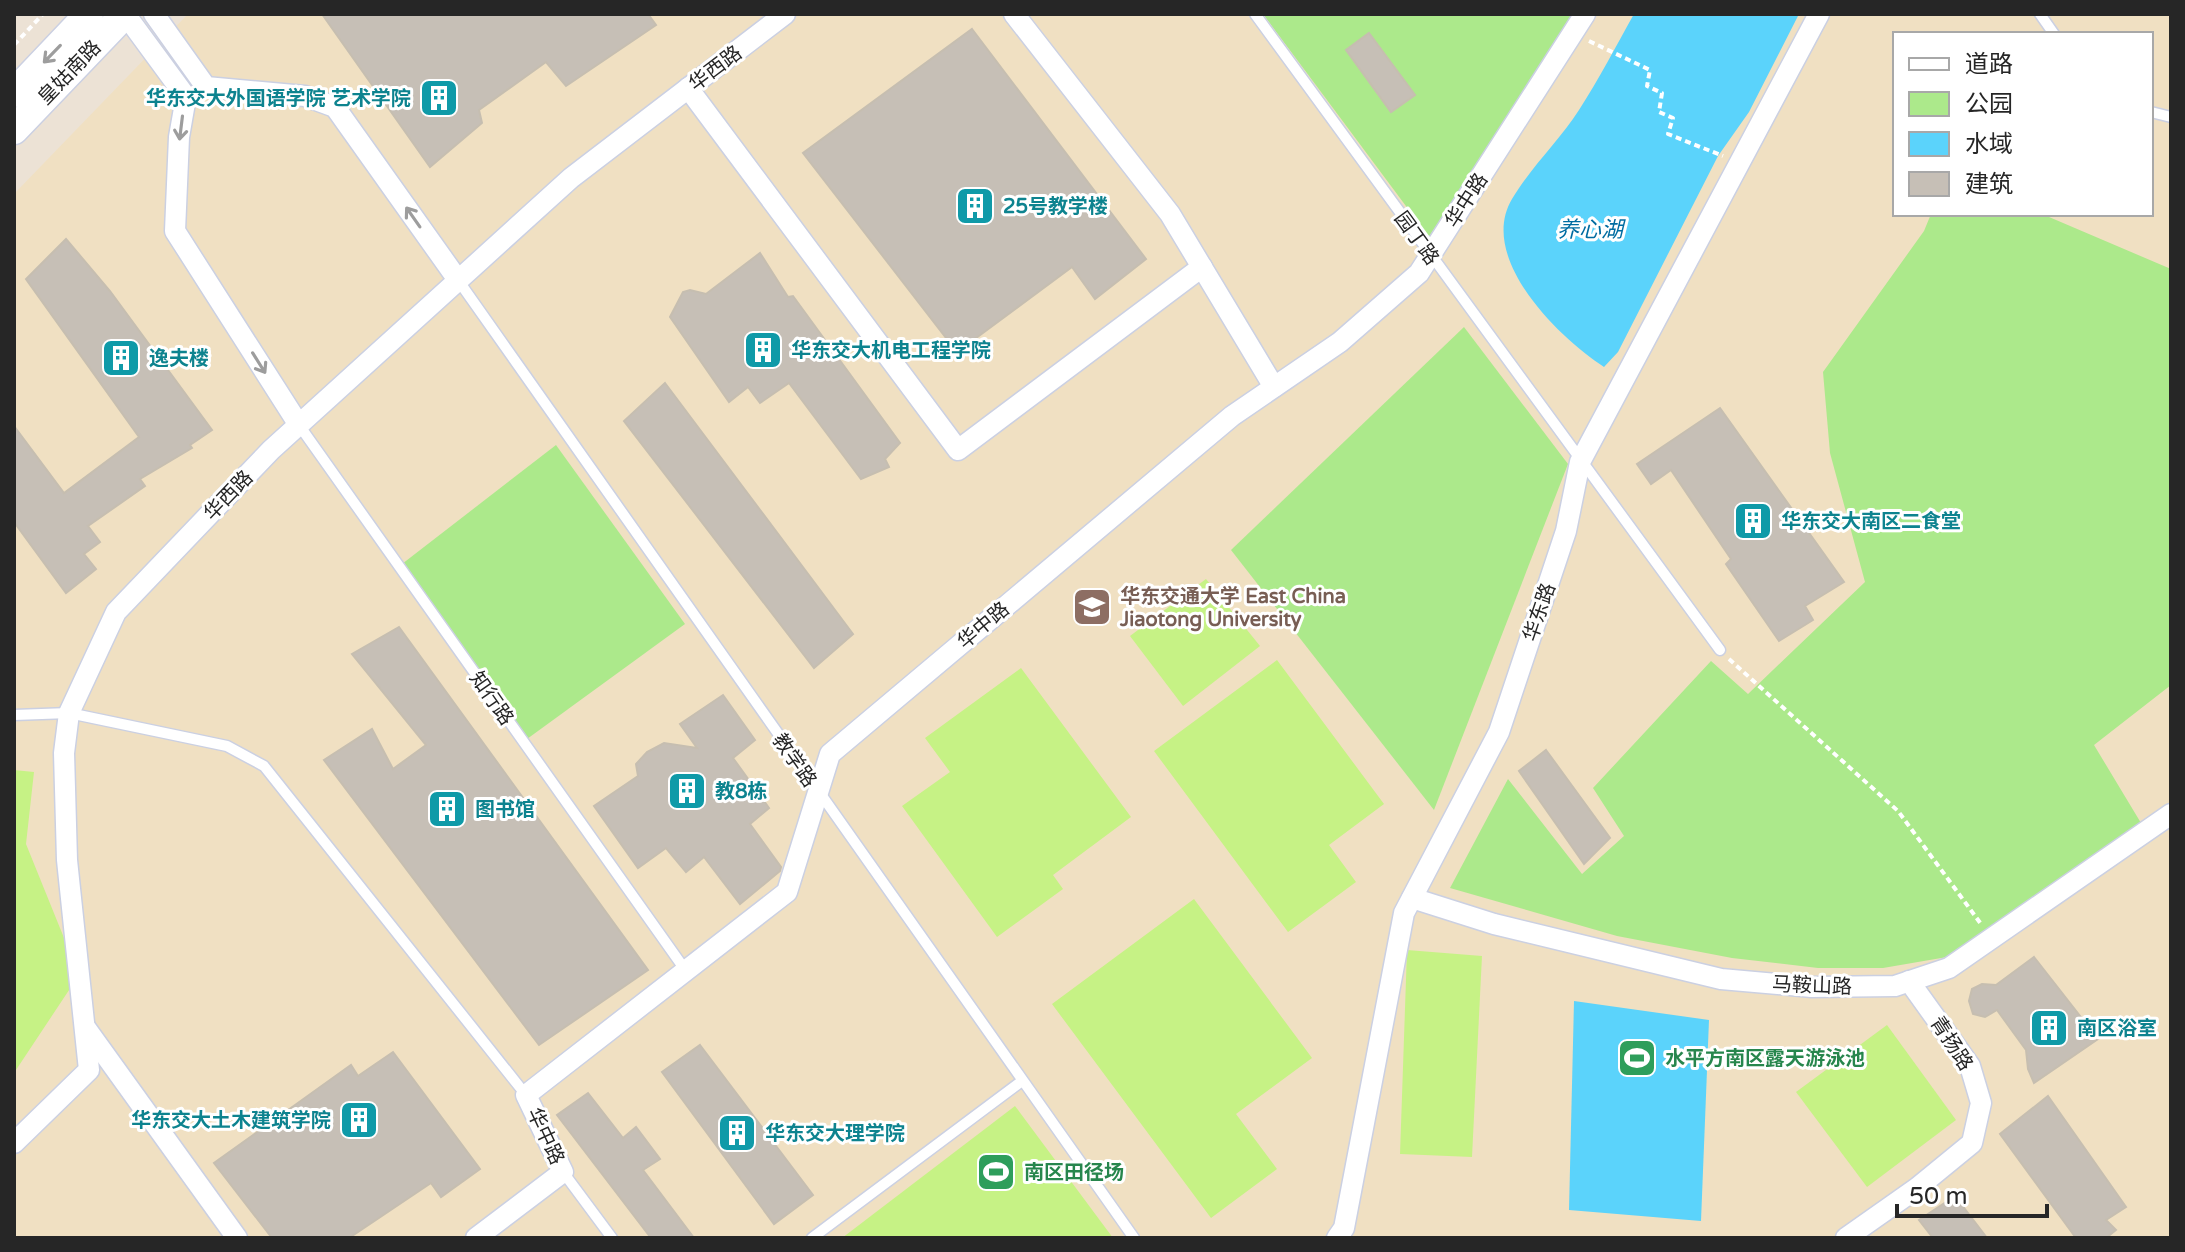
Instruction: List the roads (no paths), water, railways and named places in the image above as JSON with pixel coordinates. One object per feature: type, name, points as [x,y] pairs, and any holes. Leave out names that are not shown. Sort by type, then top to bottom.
[{"type":"street","name":"皇姑南路","points":[[14,93],[89,14]]},
{"type":"street","name":"皇姑南路","points":[[14,130],[125,14]]},
{"type":"street","points":[[125,14],[186,97],[179,137],[175,231],[299,425]]},
{"type":"street","points":[[154,14],[206,87],[305,96],[335,107],[458,280]]},
{"type":"street","name":"华西路","points":[[14,1143],[89,1070],[67,860],[64,753],[69,713],[116,612],[271,450],[571,178],[785,14]]},
{"type":"street","points":[[1014,14],[1170,214],[1274,387]]},
{"type":"street","name":"华中路","points":[[476,1238],[563,1172],[526,1095],[787,892],[830,754],[1232,416],[1340,342],[1419,273],[1585,14]]},
{"type":"street","name":"华东路","points":[[1337,1238],[1344,1228],[1404,913],[1499,732],[1566,531],[1580,462],[1819,14]]},
{"type":"street","points":[[688,88],[958,450],[1202,267]]},
{"type":"street","name":"马鞍山路","points":[[1412,898],[1494,924],[1721,979],[1812,987],[1895,986],[1949,968],[2171,814]]},
{"type":"street","name":"青扬路","points":[[1846,1238],[1917,1188],[1972,1143],[1981,1103],[1970,1066],[1909,981]]},
{"type":"street","points":[[84,1025],[237,1238]]},
{"type":"lane","name":"园丁路","points":[[1255,14],[1720,650]]},
{"type":"lane","points":[[2040,14],[2053,32]]},
{"type":"lane","name":"教学路","points":[[458,280],[1134,1238]]},
{"type":"lane","name":"知行路","points":[[299,425],[686,972]]},
{"type":"lane","points":[[14,715],[69,713],[227,746],[264,766],[526,1095]]},
{"type":"lane","points":[[812,1238],[1022,1081]]},
{"type":"lane","points":[[563,1172],[612,1238]]},
{"type":"water","name":"养心湖","points":[[1634,14],[1799,14],[1749,112],[1718,156],[1618,352],[1604,367],[1566,337],[1528,294],[1505,246],[1504,222],[1512,199],[1579,110]]},
{"type":"water","points":[[1574,1001],[1709,1020],[1701,1221],[1569,1210]]},
{"type":"place","name":"华东交大外国语学院 艺术学院","points":[[439,98]]},
{"type":"place","name":"25号教学楼","points":[[975,206]]},
{"type":"place","name":"华东交大机电工程学院","points":[[763,350]]},
{"type":"place","name":"逸夫楼","points":[[121,358]]},
{"type":"place","name":"华东交大南区二食堂","points":[[1753,521]]},
{"type":"place","name":"华东交通大学 East China Jiaotong University","points":[[1092,607]]},
{"type":"place","name":"教8栋","points":[[687,791]]},
{"type":"place","name":"图书馆","points":[[447,809]]},
{"type":"place","name":"南区浴室","points":[[2049,1028]]},
{"type":"place","name":"水平方南区露天游泳池","points":[[1637,1058]]},
{"type":"place","name":"华东交大土木建筑学院","points":[[359,1120]]},
{"type":"place","name":"华东交大理学院","points":[[737,1133]]},
{"type":"place","name":"南区田径场","points":[[996,1172]]}]
